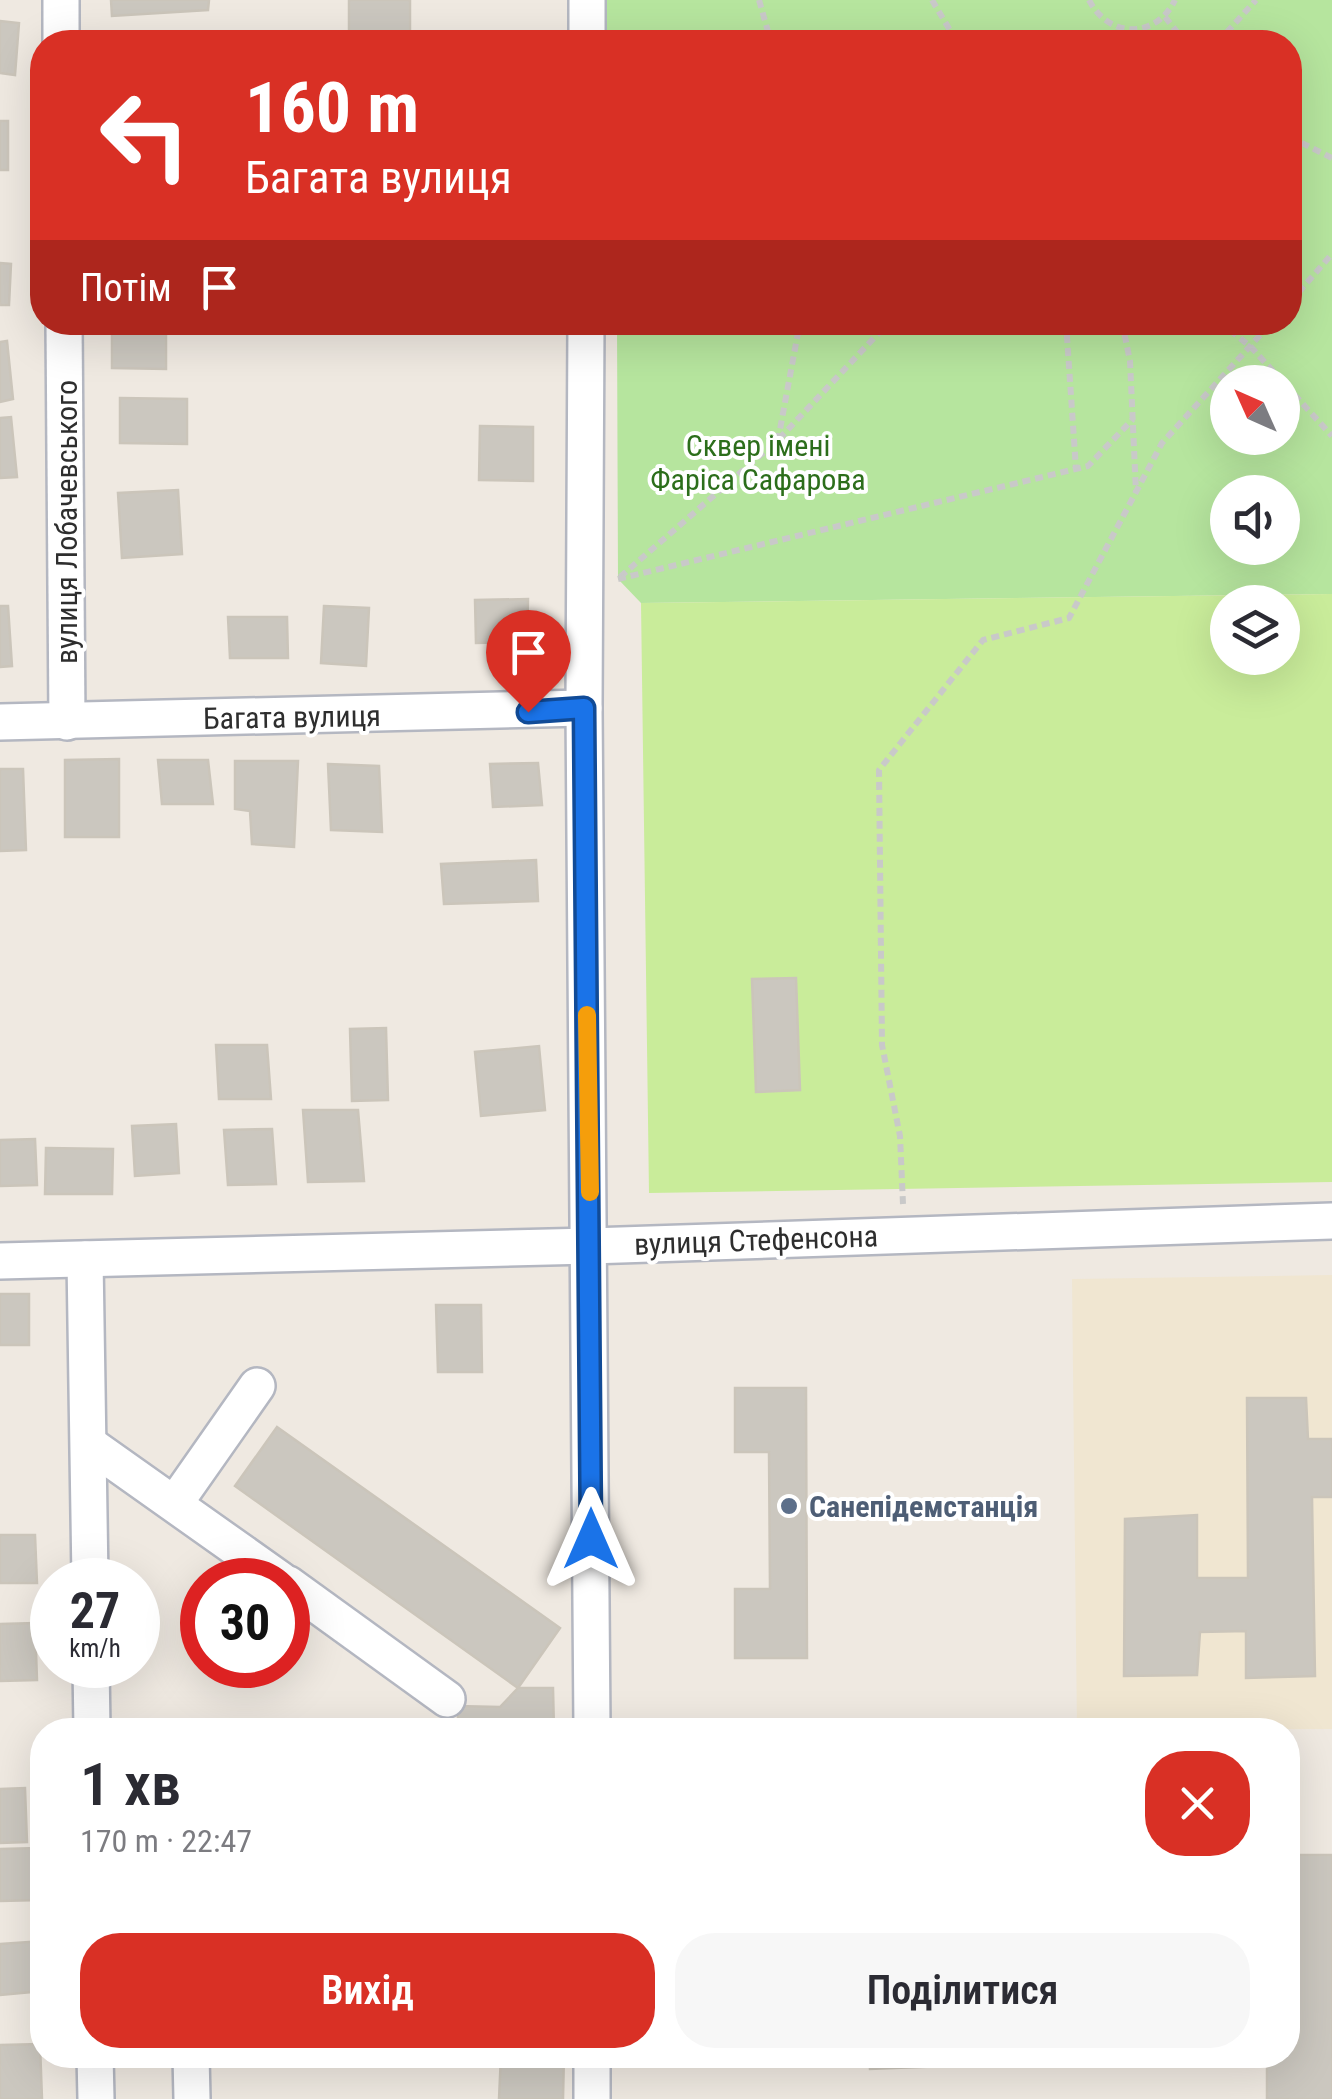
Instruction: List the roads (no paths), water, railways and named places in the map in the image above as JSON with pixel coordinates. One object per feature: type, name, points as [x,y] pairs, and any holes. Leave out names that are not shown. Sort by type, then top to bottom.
[{"type":"street","points":[[61,0],[62,30]]},
{"type":"street","points":[[587,0],[587,30]]},
{"type":"street","name":"вулиця Лобачевського","points":[[64,335],[67,722]]},
{"type":"street","points":[[586,335],[584,708],[592,1718]]},
{"type":"street","name":"Багата вулиця","points":[[0,722],[584,708]]},
{"type":"street","name":"вулиця Стефенсона","points":[[0,1261],[1332,1221]]},
{"type":"street","points":[[84,1259],[90,1558]]},
{"type":"street","points":[[175,1504],[256,1386]]},
{"type":"street","points":[[89,1444],[250,1558]]},
{"type":"street","points":[[310,1600],[447,1699]]},
{"type":"street","points":[[91,1688],[92,1718]]},
{"type":"street","points":[[95,2068],[96,2099]]},
{"type":"street","points":[[191,2068],[192,2099]]},
{"type":"street","points":[[592,2068],[592,2099]]},
{"type":"place","name":"Санепідемстанція","points":[[789,1506]]},
{"type":"park label","name":"Сквер імені Фаріса Сафарова","points":[[758,462]]}]
